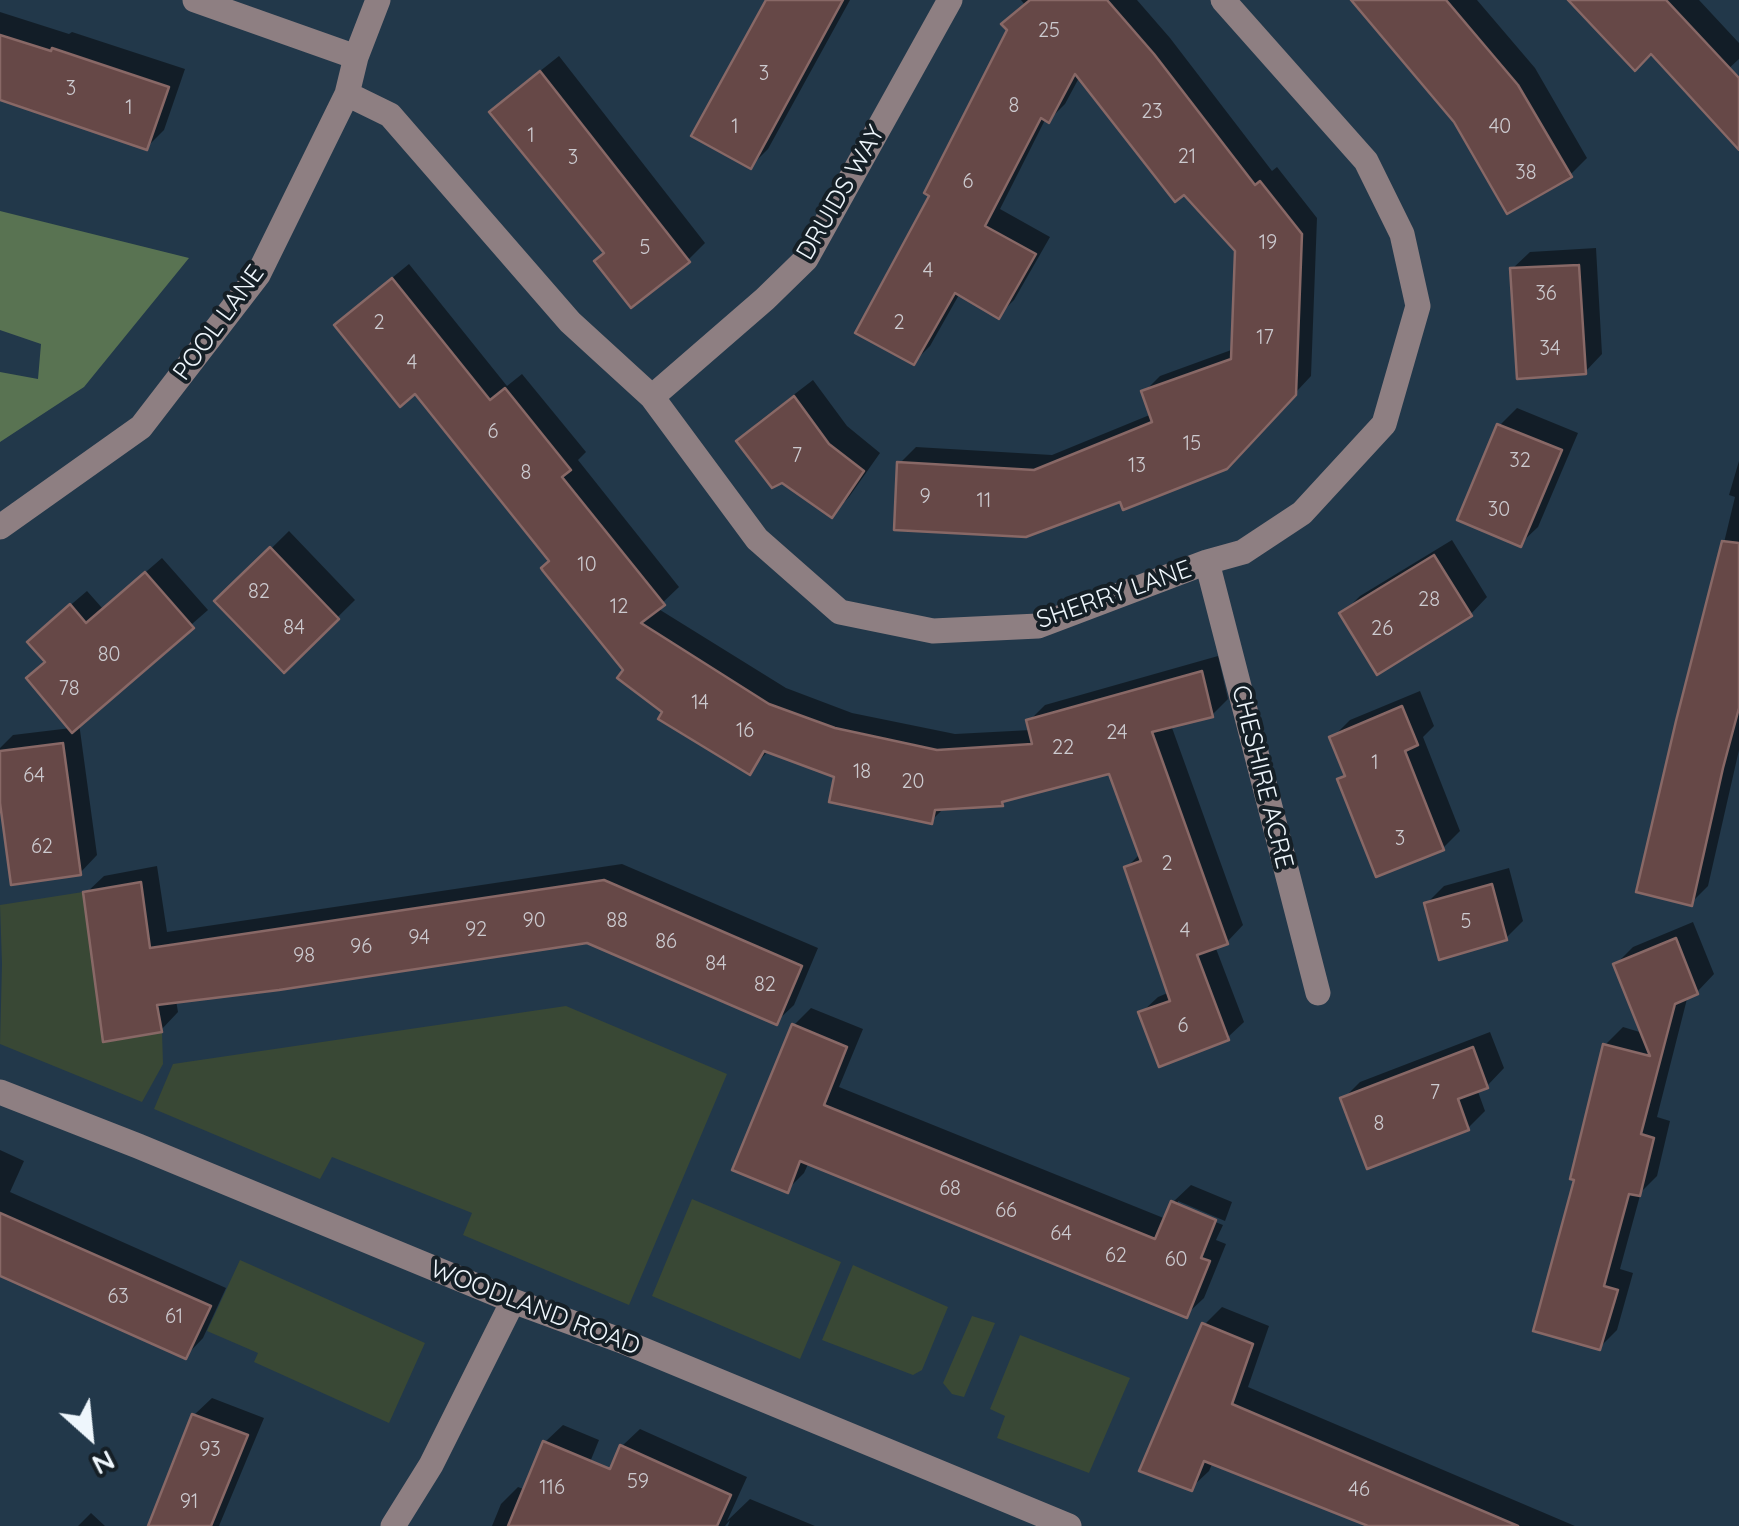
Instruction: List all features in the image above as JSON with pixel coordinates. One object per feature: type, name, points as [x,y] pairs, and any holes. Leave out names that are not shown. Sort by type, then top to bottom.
[{"type":"street","points":[[195,0],[356,57]]},
{"type":"street","name":"POOL LANE","points":[[0,528],[141,428],[258,275],[347,94],[356,57],[378,0]]},
{"type":"street","name":"DRUIDS WAY","points":[[652,398],[806,259],[950,0]]},
{"type":"street","name":"SHERRY LANE","points":[[347,94],[390,115],[570,322],[652,398],[757,539],[840,612],[933,631],[1038,626],[1207,562],[1244,552],[1302,513],[1384,424],[1418,306],[1402,234],[1366,161],[1223,0]]},
{"type":"street","name":"CHESHIRE ACRE","points":[[1207,562],[1318,992]]},
{"type":"street","name":"WOODLAND ROAD","points":[[0,1092],[513,1301],[622,1341],[1069,1526]]},
{"type":"street","points":[[393,1526],[430,1465],[513,1301]]},
{"type":"green space","points":[[0,211],[189,258],[84,387],[0,442],[0,372],[38,379],[41,344],[0,330]]},
{"type":"green space","points":[[83,892],[103,1042],[162,1032],[163,1064],[142,1102],[0,1044],[0,905]]},
{"type":"green space","points":[[566,1006],[727,1074],[629,1305],[463,1235],[472,1213],[332,1157],[320,1179],[154,1109],[173,1064]]},
{"type":"green space","points":[[692,1199],[841,1262],[800,1359],[652,1296]]},
{"type":"green space","points":[[240,1260],[425,1343],[389,1423],[254,1362],[258,1353],[207,1331]]},
{"type":"green space","points":[[853,1265],[948,1307],[922,1370],[913,1375],[822,1340]]},
{"type":"green space","points":[[972,1316],[995,1323],[964,1397],[952,1394],[943,1383]]},
{"type":"green space","points":[[1020,1335],[1130,1378],[1089,1473],[997,1438],[1005,1416],[990,1409]]},
{"type":"building","points":[[766,0],[843,0],[751,169],[691,136]]},
{"type":"building","points":[[1030,0],[1107,0],[1255,185],[1260,181],[1302,234],[1296,395],[1227,469],[1123,510],[1120,502],[1026,537],[894,530],[897,462],[1034,470],[1152,422],[1141,391],[1231,359],[1235,251],[1184,195],[1175,202],[1075,74],[1049,123],[1041,118],[985,226],[1036,254],[999,319],[955,293],[914,365],[855,333],[929,196],[924,193],[1007,30],[1001,24]]},
{"type":"building","points":[[1351,0],[1446,0],[1518,85],[1572,177],[1507,214],[1454,122]]},
{"type":"building","points":[[1568,0],[1666,0],[1739,78],[1739,150],[1651,54],[1635,71]]},
{"type":"building","points":[[0,35],[169,87],[147,150],[0,100]]},
{"type":"building","points":[[540,71],[690,262],[631,308],[594,261],[604,253],[489,112]]},
{"type":"building","points":[[1579,265],[1586,374],[1517,379],[1510,268]]},
{"type":"building","points":[[392,278],[490,400],[505,388],[571,470],[562,477],[665,605],[641,623],[769,704],[835,728],[937,750],[1032,744],[1026,720],[1202,671],[1213,717],[1152,732],[1228,944],[1197,955],[1229,1040],[1159,1067],[1138,1012],[1170,1001],[1124,867],[1141,861],[1109,774],[1002,802],[1003,806],[935,810],[932,824],[829,802],[834,777],[764,751],[750,775],[658,719],[662,712],[617,678],[623,670],[541,568],[549,561],[415,394],[400,407],[334,325]]},
{"type":"building","points":[[794,396],[829,444],[864,471],[832,518],[782,483],[772,488],[736,441]]},
{"type":"building","points":[[1497,424],[1562,450],[1521,547],[1457,520]]},
{"type":"building","points":[[1722,541],[1739,543],[1739,708],[1692,906],[1636,892]]},
{"type":"building","points":[[270,547],[339,619],[284,673],[214,601]]},
{"type":"building","points":[[1434,555],[1472,616],[1377,675],[1339,613]]},
{"type":"building","points":[[145,572],[194,628],[72,733],[26,678],[45,662],[27,642],[70,604],[86,623]]},
{"type":"building","points":[[1402,706],[1418,745],[1405,751],[1444,850],[1376,877],[1337,779],[1345,776],[1329,737]]},
{"type":"building","points":[[63,743],[81,875],[11,885],[0,803],[0,751]]},
{"type":"building","points":[[604,880],[802,966],[777,1025],[587,943],[157,1005],[162,1032],[103,1042],[83,892],[141,882],[150,948]]},
{"type":"building","points":[[1492,884],[1507,940],[1439,960],[1424,903]]},
{"type":"building","points":[[1676,938],[1698,994],[1675,1004],[1641,1134],[1654,1138],[1640,1196],[1629,1194],[1604,1286],[1618,1290],[1600,1350],[1533,1331],[1574,1180],[1570,1179],[1603,1044],[1650,1056],[1613,964]]},
{"type":"building","points":[[792,1024],[847,1047],[824,1105],[1155,1239],[1171,1201],[1216,1220],[1201,1258],[1210,1261],[1187,1318],[800,1161],[788,1193],[732,1170]]},
{"type":"building","points":[[1473,1047],[1488,1088],[1458,1099],[1469,1130],[1367,1169],[1340,1098]]},
{"type":"building","points":[[0,1213],[211,1306],[186,1359],[0,1276]]},
{"type":"building","points":[[1202,1323],[1253,1344],[1232,1404],[1518,1526],[1368,1526],[1204,1461],[1192,1491],[1139,1471]]},
{"type":"building","points":[[192,1414],[248,1435],[211,1526],[148,1526]]},
{"type":"building","points":[[543,1441],[610,1469],[620,1445],[731,1495],[717,1526],[508,1526]]}]
